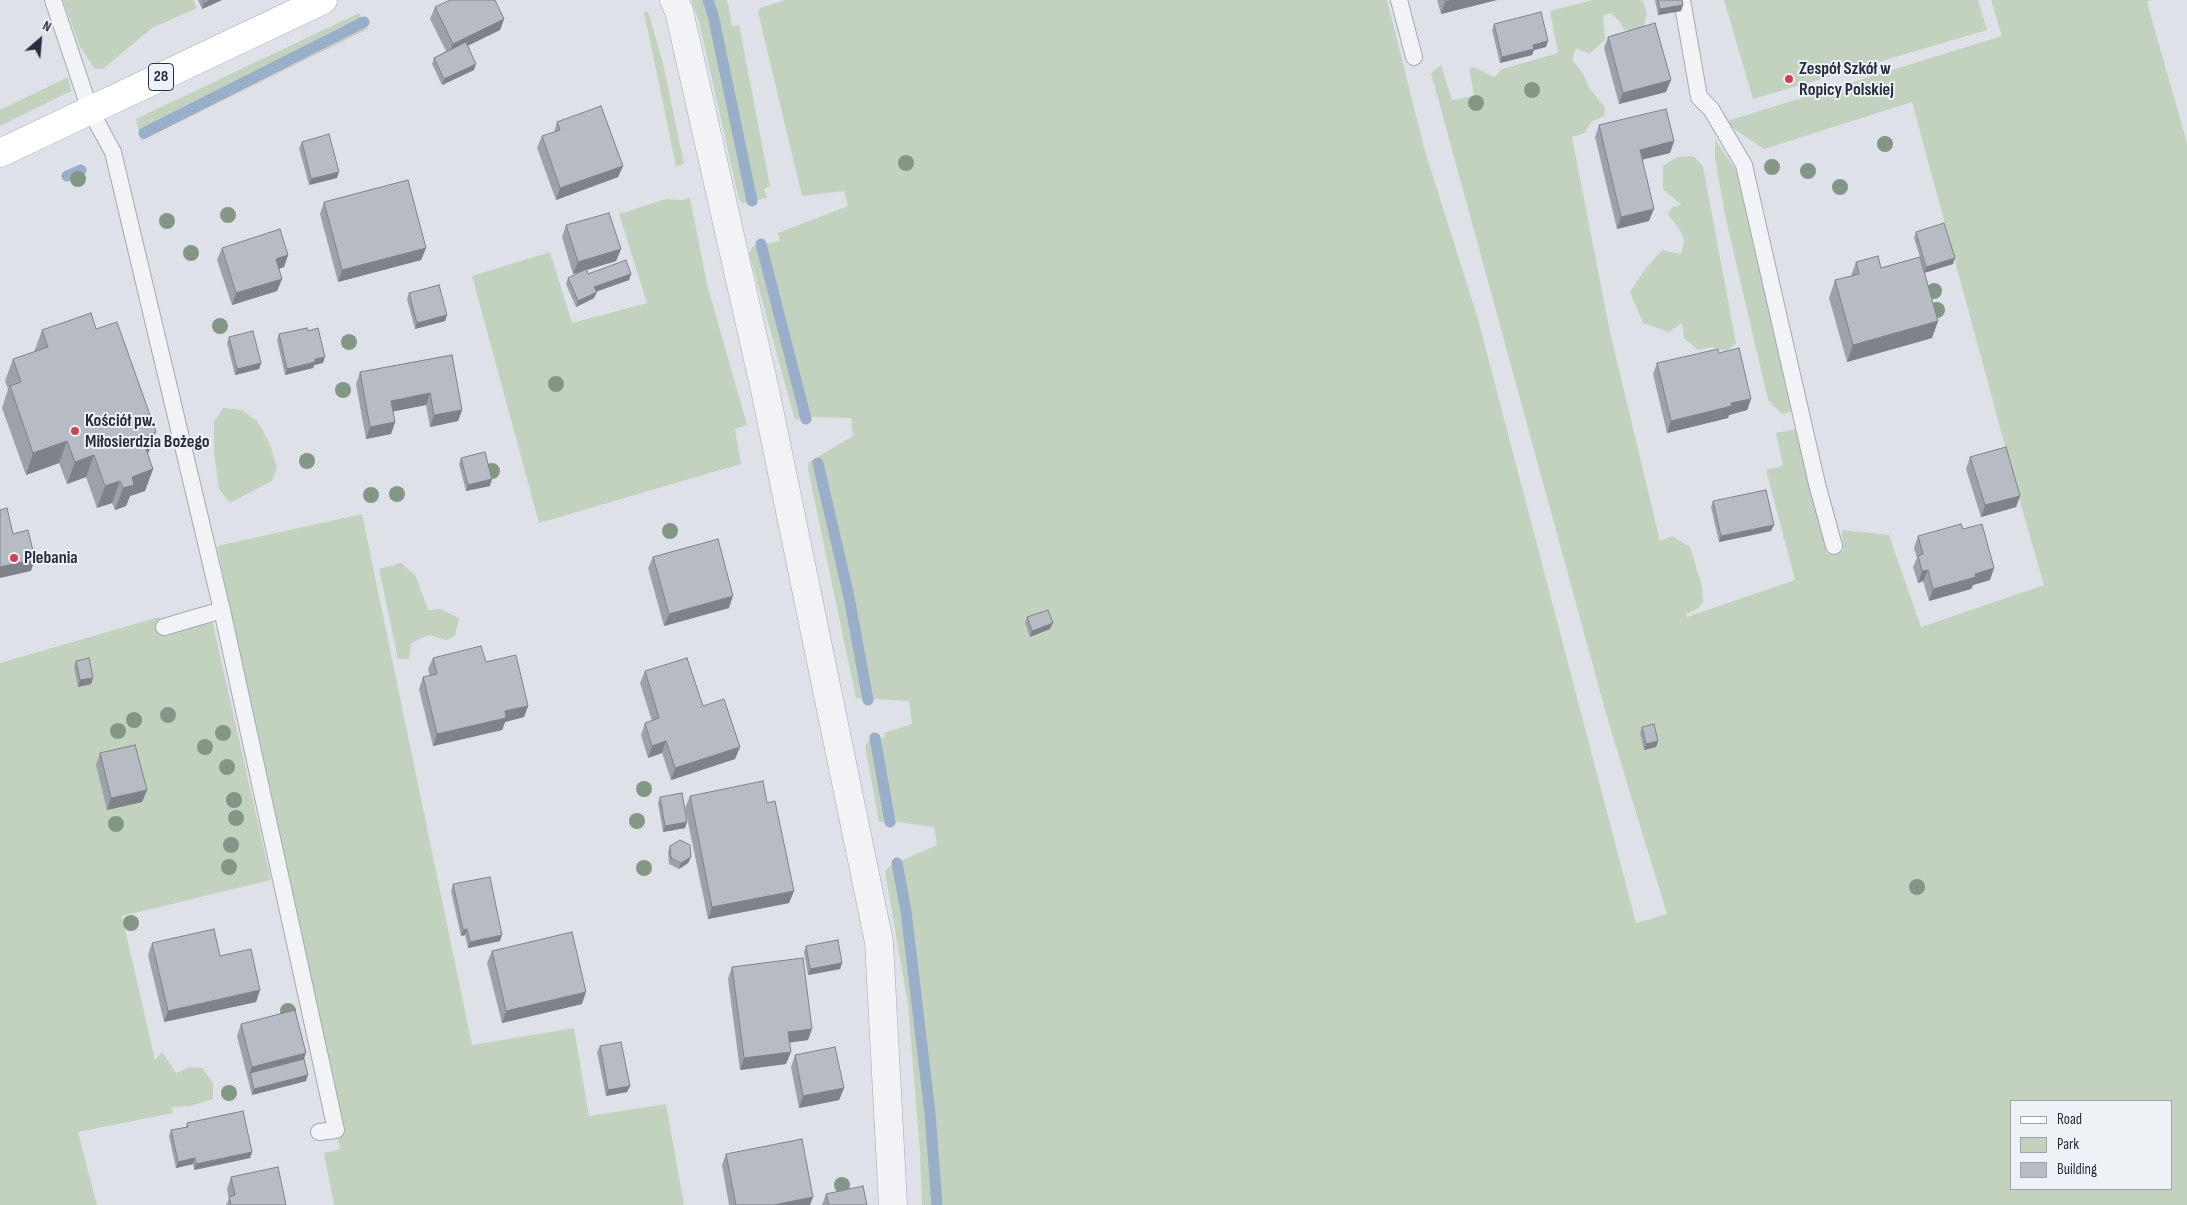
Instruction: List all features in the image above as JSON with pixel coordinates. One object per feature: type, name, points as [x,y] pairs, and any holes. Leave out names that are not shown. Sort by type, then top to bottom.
[{"type":"main road","name":"28","points":[[0,153],[323,0]]},
{"type":"street","points":[[674,0],[679,11],[768,408],[879,942],[893,1205]]},
{"type":"lane","points":[[53,0],[90,110],[113,152],[222,610],[336,1130],[319,1132]]},
{"type":"lane","points":[[1399,0],[1414,57]]},
{"type":"lane","points":[[1682,0],[1699,97],[1711,109],[1744,165],[1810,456],[1834,546]]},
{"type":"lane","points":[[164,627],[222,610]]},
{"type":"green space","points":[[63,0],[193,0],[197,8],[152,28],[103,69],[95,69],[80,47]]},
{"type":"green space","points":[[691,0],[727,0],[732,26],[739,25],[770,186],[764,189],[767,198],[743,203],[739,200],[699,21]]},
{"type":"green space","points":[[785,0],[1387,0],[1425,151],[1478,319],[1636,923],[1667,914],[1607,717],[1431,73],[1441,65],[1452,100],[1474,96],[1469,68],[1474,67],[1494,77],[1502,69],[1558,53],[1550,11],[1593,0],[1640,0],[1643,2],[1647,13],[1644,25],[1637,32],[1624,30],[1621,23],[1611,13],[1603,16],[1605,40],[1589,54],[1576,48],[1572,60],[1582,72],[1590,89],[1605,107],[1604,116],[1591,122],[1585,133],[1572,137],[1610,332],[1660,541],[1672,536],[1690,547],[1702,586],[1703,602],[1697,609],[1686,614],[1687,617],[1795,580],[1766,470],[1783,466],[1776,433],[1796,429],[1827,554],[1843,551],[1842,530],[1889,535],[1921,627],[2044,585],[1912,102],[1764,149],[1724,122],[2002,36],[1991,0],[2152,0],[2147,2],[2187,143],[2187,1205],[922,1205],[920,1153],[908,1004],[885,872],[891,865],[937,845],[934,827],[897,822],[879,822],[865,746],[868,741],[885,737],[884,733],[912,724],[909,701],[856,698],[808,469],[809,462],[853,436],[851,418],[810,417],[795,420],[749,253],[753,246],[780,241],[778,233],[848,206],[844,191],[802,196],[758,12],[760,8]]},
{"type":"green space","name":"Zespół Szkół w Ropicy Polskiej","points":[[1724,0],[1978,0],[1987,30],[1753,99]]},
{"type":"green space","points":[[644,12],[648,12],[663,63],[684,164],[676,166]]},
{"type":"green space","points":[[359,13],[368,29],[141,141],[136,119]]},
{"type":"green space","points":[[68,77],[71,91],[0,126],[0,110]]},
{"type":"green space","points":[[1715,139],[1737,172],[1761,262],[1793,398],[1790,412],[1782,414],[1768,400],[1725,215],[1715,158]]},
{"type":"green space","points":[[1693,156],[1703,166],[1736,344],[1726,351],[1711,347],[1698,350],[1684,338],[1682,323],[1669,332],[1643,323],[1630,292],[1646,268],[1662,250],[1681,254],[1684,241],[1681,232],[1668,214],[1672,207],[1681,205],[1663,189],[1663,166],[1677,157]]},
{"type":"green space","points":[[690,198],[707,284],[747,425],[735,429],[741,464],[539,523],[472,276],[550,252],[572,323],[647,303],[619,214],[666,199],[682,200]]},
{"type":"green space","points":[[223,408],[242,410],[257,421],[270,444],[277,468],[272,481],[230,503],[219,489],[214,452],[214,422]]},
{"type":"green space","points":[[362,514],[472,1045],[574,1028],[589,1116],[666,1104],[684,1205],[334,1205],[324,1153],[340,1149],[217,546]]},
{"type":"green space","points":[[401,563],[416,576],[428,610],[441,609],[459,618],[455,636],[446,640],[429,635],[411,643],[409,659],[398,659],[379,569]]},
{"type":"green space","points":[[159,617],[165,634],[212,620],[271,880],[122,916],[155,1060],[162,1052],[176,1073],[190,1067],[202,1068],[213,1083],[213,1099],[190,1106],[172,1107],[173,1113],[78,1132],[97,1205],[0,1205],[0,663]]},
{"type":"building","points":[[450,0],[495,0],[504,19],[453,44],[435,7]]},
{"type":"building","points":[[1658,0],[1682,0],[1683,5],[1660,9]]},
{"type":"building","points":[[1541,12],[1548,41],[1533,45],[1534,49],[1502,57],[1494,24]]},
{"type":"building","points":[[1655,23],[1671,80],[1623,93],[1608,37]]},
{"type":"building","points":[[466,42],[476,64],[444,79],[434,58]]},
{"type":"building","points":[[601,106],[623,166],[560,188],[542,136],[560,130],[557,122]]},
{"type":"building","points":[[1666,109],[1674,141],[1640,150],[1654,209],[1621,217],[1599,125]]},
{"type":"building","points":[[329,134],[339,172],[311,179],[302,142]]},
{"type":"building","points":[[408,180],[426,248],[342,270],[324,202]]},
{"type":"building","points":[[609,213],[621,249],[578,262],[566,225]]},
{"type":"building","points":[[1944,223],[1955,258],[1926,267],[1916,232]]},
{"type":"building","points":[[280,229],[288,255],[276,259],[282,279],[236,293],[222,248]]},
{"type":"building","points":[[1878,256],[1881,268],[1920,257],[1938,321],[1853,345],[1835,280],[1859,274],[1856,262]]},
{"type":"building","points":[[626,260],[631,274],[594,287],[597,292],[578,301],[568,278],[586,269],[588,274]]},
{"type":"building","points":[[439,285],[447,315],[417,323],[409,293]]},
{"type":"building","name":"Kościół pw. Miłosierdzia Bożego","points":[[91,313],[96,329],[117,322],[156,432],[142,438],[153,469],[132,477],[134,485],[123,488],[120,481],[105,486],[94,455],[75,462],[67,441],[33,453],[10,386],[21,382],[13,359],[48,347],[42,330]]},
{"type":"building","points":[[307,328],[308,331],[318,328],[325,357],[315,359],[315,362],[287,369],[279,334]]},
{"type":"building","points":[[253,331],[261,363],[237,369],[229,337]]},
{"type":"building","points":[[1739,348],[1751,399],[1731,403],[1732,406],[1671,421],[1657,363],[1718,349],[1719,353]]},
{"type":"building","points":[[452,355],[462,410],[434,415],[430,393],[391,401],[395,422],[370,427],[360,372]]},
{"type":"building","points":[[2006,447],[2020,496],[1985,505],[1970,457]]},
{"type":"building","points":[[485,452],[492,479],[468,485],[461,458]]},
{"type":"building","points":[[1766,490],[1774,525],[1721,536],[1713,501]]},
{"type":"building","points":[[7,508],[13,534],[28,530],[35,559],[0,567],[0,510]]},
{"type":"building","points":[[1961,524],[1963,529],[1982,524],[1994,568],[1975,574],[1976,577],[1933,589],[1928,570],[1922,571],[1918,556],[1923,554],[1918,536]]},
{"type":"building","points":[[718,539],[733,596],[669,614],[653,557]]},
{"type":"building","points":[[1048,610],[1053,623],[1032,631],[1027,617]]},
{"type":"building","points":[[481,646],[486,662],[516,655],[528,706],[505,711],[506,718],[437,734],[423,677],[437,674],[433,658]]},
{"type":"building","points":[[89,658],[93,678],[80,680],[76,661]]},
{"type":"building","points":[[687,658],[703,706],[724,699],[740,747],[675,768],[666,741],[652,746],[645,723],[659,718],[645,671]]},
{"type":"building","points":[[1654,724],[1658,741],[1646,744],[1642,727]]},
{"type":"building","points":[[135,745],[147,790],[111,798],[100,753]]},
{"type":"building","points":[[763,781],[767,803],[775,801],[794,891],[712,907],[690,796]]},
{"type":"building","points":[[682,793],[687,822],[665,826],[660,797]]},
{"type":"building","points":[[680,840],[690,845],[691,857],[681,863],[671,858],[670,846]]},
{"type":"building","points":[[490,877],[502,935],[470,942],[467,929],[463,930],[453,884]]},
{"type":"building","points":[[214,929],[220,956],[251,949],[260,990],[168,1011],[152,943]]},
{"type":"building","points":[[572,932],[586,992],[506,1011],[492,951]]},
{"type":"building","points":[[838,940],[842,963],[810,969],[806,946]]},
{"type":"building","points":[[803,958],[812,1029],[788,1032],[791,1052],[744,1058],[732,967]]},
{"type":"building","points":[[295,1010],[306,1053],[252,1067],[241,1024]]},
{"type":"building","points":[[621,1042],[630,1086],[608,1090],[600,1046]]},
{"type":"building","points":[[835,1047],[844,1088],[803,1096],[795,1055]]},
{"type":"building","points":[[304,1059],[308,1075],[254,1089],[250,1073]]},
{"type":"building","points":[[243,1111],[252,1152],[196,1164],[195,1158],[178,1162],[171,1130],[188,1127],[187,1123]]},
{"type":"building","points":[[802,1139],[813,1197],[774,1205],[736,1205],[726,1154]]},
{"type":"building","points":[[278,1167],[286,1205],[231,1205],[229,1197],[235,1195],[231,1177]]},
{"type":"building","points":[[863,1186],[867,1205],[829,1205],[826,1194]]},
{"type":"waterway","points":[[708,0],[713,15],[752,201]]},
{"type":"waterway","points":[[144,133],[364,22]]},
{"type":"waterway","points":[[67,176],[81,170]]},
{"type":"waterway","points":[[761,244],[806,419]]},
{"type":"waterway","points":[[818,463],[849,597],[868,700]]},
{"type":"waterway","points":[[875,738],[890,822]]},
{"type":"waterway","points":[[897,863],[906,911],[930,1113],[937,1205]]},
{"type":"place","name":"Zespół Szkół w Ropicy Polskiej","points":[[1789,79]]},
{"type":"place","name":"Kościół pw. Miłosierdzia Bożego","points":[[75,431]]},
{"type":"place","name":"Plebania","points":[[14,558]]}]
